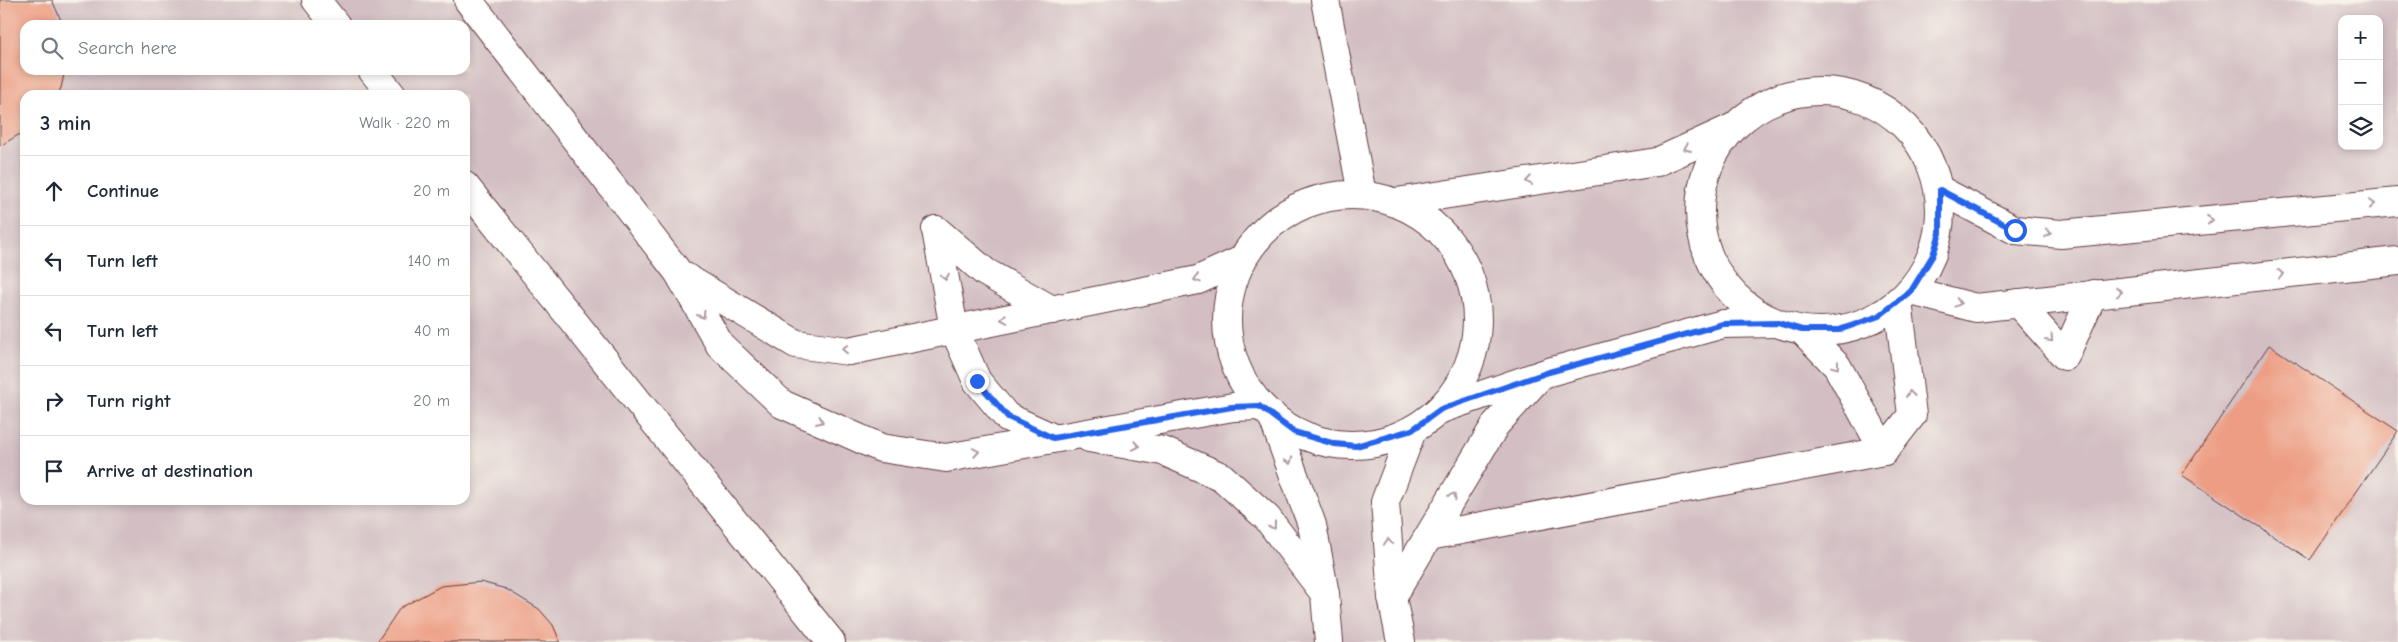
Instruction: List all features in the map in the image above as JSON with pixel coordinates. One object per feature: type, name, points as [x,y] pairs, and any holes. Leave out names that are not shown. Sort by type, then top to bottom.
[{"type":"street","points":[[316,0],[332,20]]},
{"type":"street","points":[[468,0],[678,272],[720,346],[782,404],[881,448],[946,458],[1232,407],[1266,411],[1294,432],[1335,444],[1356,446],[1412,430],[1441,409],[1463,381],[1476,347],[1478,312],[1471,277],[1454,245],[1429,220],[1398,202],[1362,194],[1319,198],[1280,216],[1249,246],[1230,285],[1226,328],[1236,369],[1266,411],[1312,525],[1325,594],[1329,642]]},
{"type":"street","points":[[1325,0],[1362,194]]},
{"type":"street","points":[[376,75],[388,90]]},
{"type":"street","points":[[1398,202],[1657,162],[1732,128],[1765,103],[1806,91],[1862,97],[1899,119],[1925,151],[1940,190],[1940,233],[1933,255],[1904,296],[1879,316],[1839,330],[1723,324],[1540,375],[1441,409]]},
{"type":"street","points":[[1732,128],[1708,163],[1698,204],[1707,256],[1729,291],[1762,318],[1790,327],[1837,366],[1884,451]]},
{"type":"street","points":[[1940,190],[2015,230],[2061,234],[2398,202]]},
{"type":"street","points":[[470,192],[831,642]]},
{"type":"street","points":[[1052,310],[985,272],[936,230],[954,329],[977,381],[1008,417],[1062,436],[1163,451],[1222,477],[1267,518],[1325,594]]},
{"type":"street","points":[[678,272],[796,344],[850,350],[1198,280],[1242,260]]},
{"type":"street","points":[[1904,296],[1976,308],[2398,261]]},
{"type":"street","points":[[2018,303],[2065,356],[2093,294]]},
{"type":"street","points":[[1429,536],[1884,451],[1912,415],[1904,296]]},
{"type":"street","points":[[1392,598],[1496,424],[1540,375]]},
{"type":"street","points":[[1400,642],[1392,598],[1385,502],[1412,430]]},
{"type":"shaded area","points":[[0,0],[2398,0],[2398,642],[0,642]]},
{"type":"building","points":[[0,0],[52,0],[61,20],[20,20],[20,75],[64,75],[61,88],[60,90],[20,90],[20,134],[0,146]]},
{"type":"building","points":[[2269,345],[2398,431],[2310,560],[2182,475]]},
{"type":"building","points":[[481,582],[506,589],[539,609],[553,625],[560,642],[377,642],[400,608],[441,586]]},
{"type":"route","points":[[977,381],[1008,417],[1053,438],[1232,407],[1259,406],[1294,432],[1335,444],[1356,446],[1412,430],[1441,409],[1549,372],[1723,324],[1778,323],[1802,330],[1839,330],[1879,316],[1911,291],[1933,255],[1940,233],[1940,190],[1977,212],[2015,230]]}]
